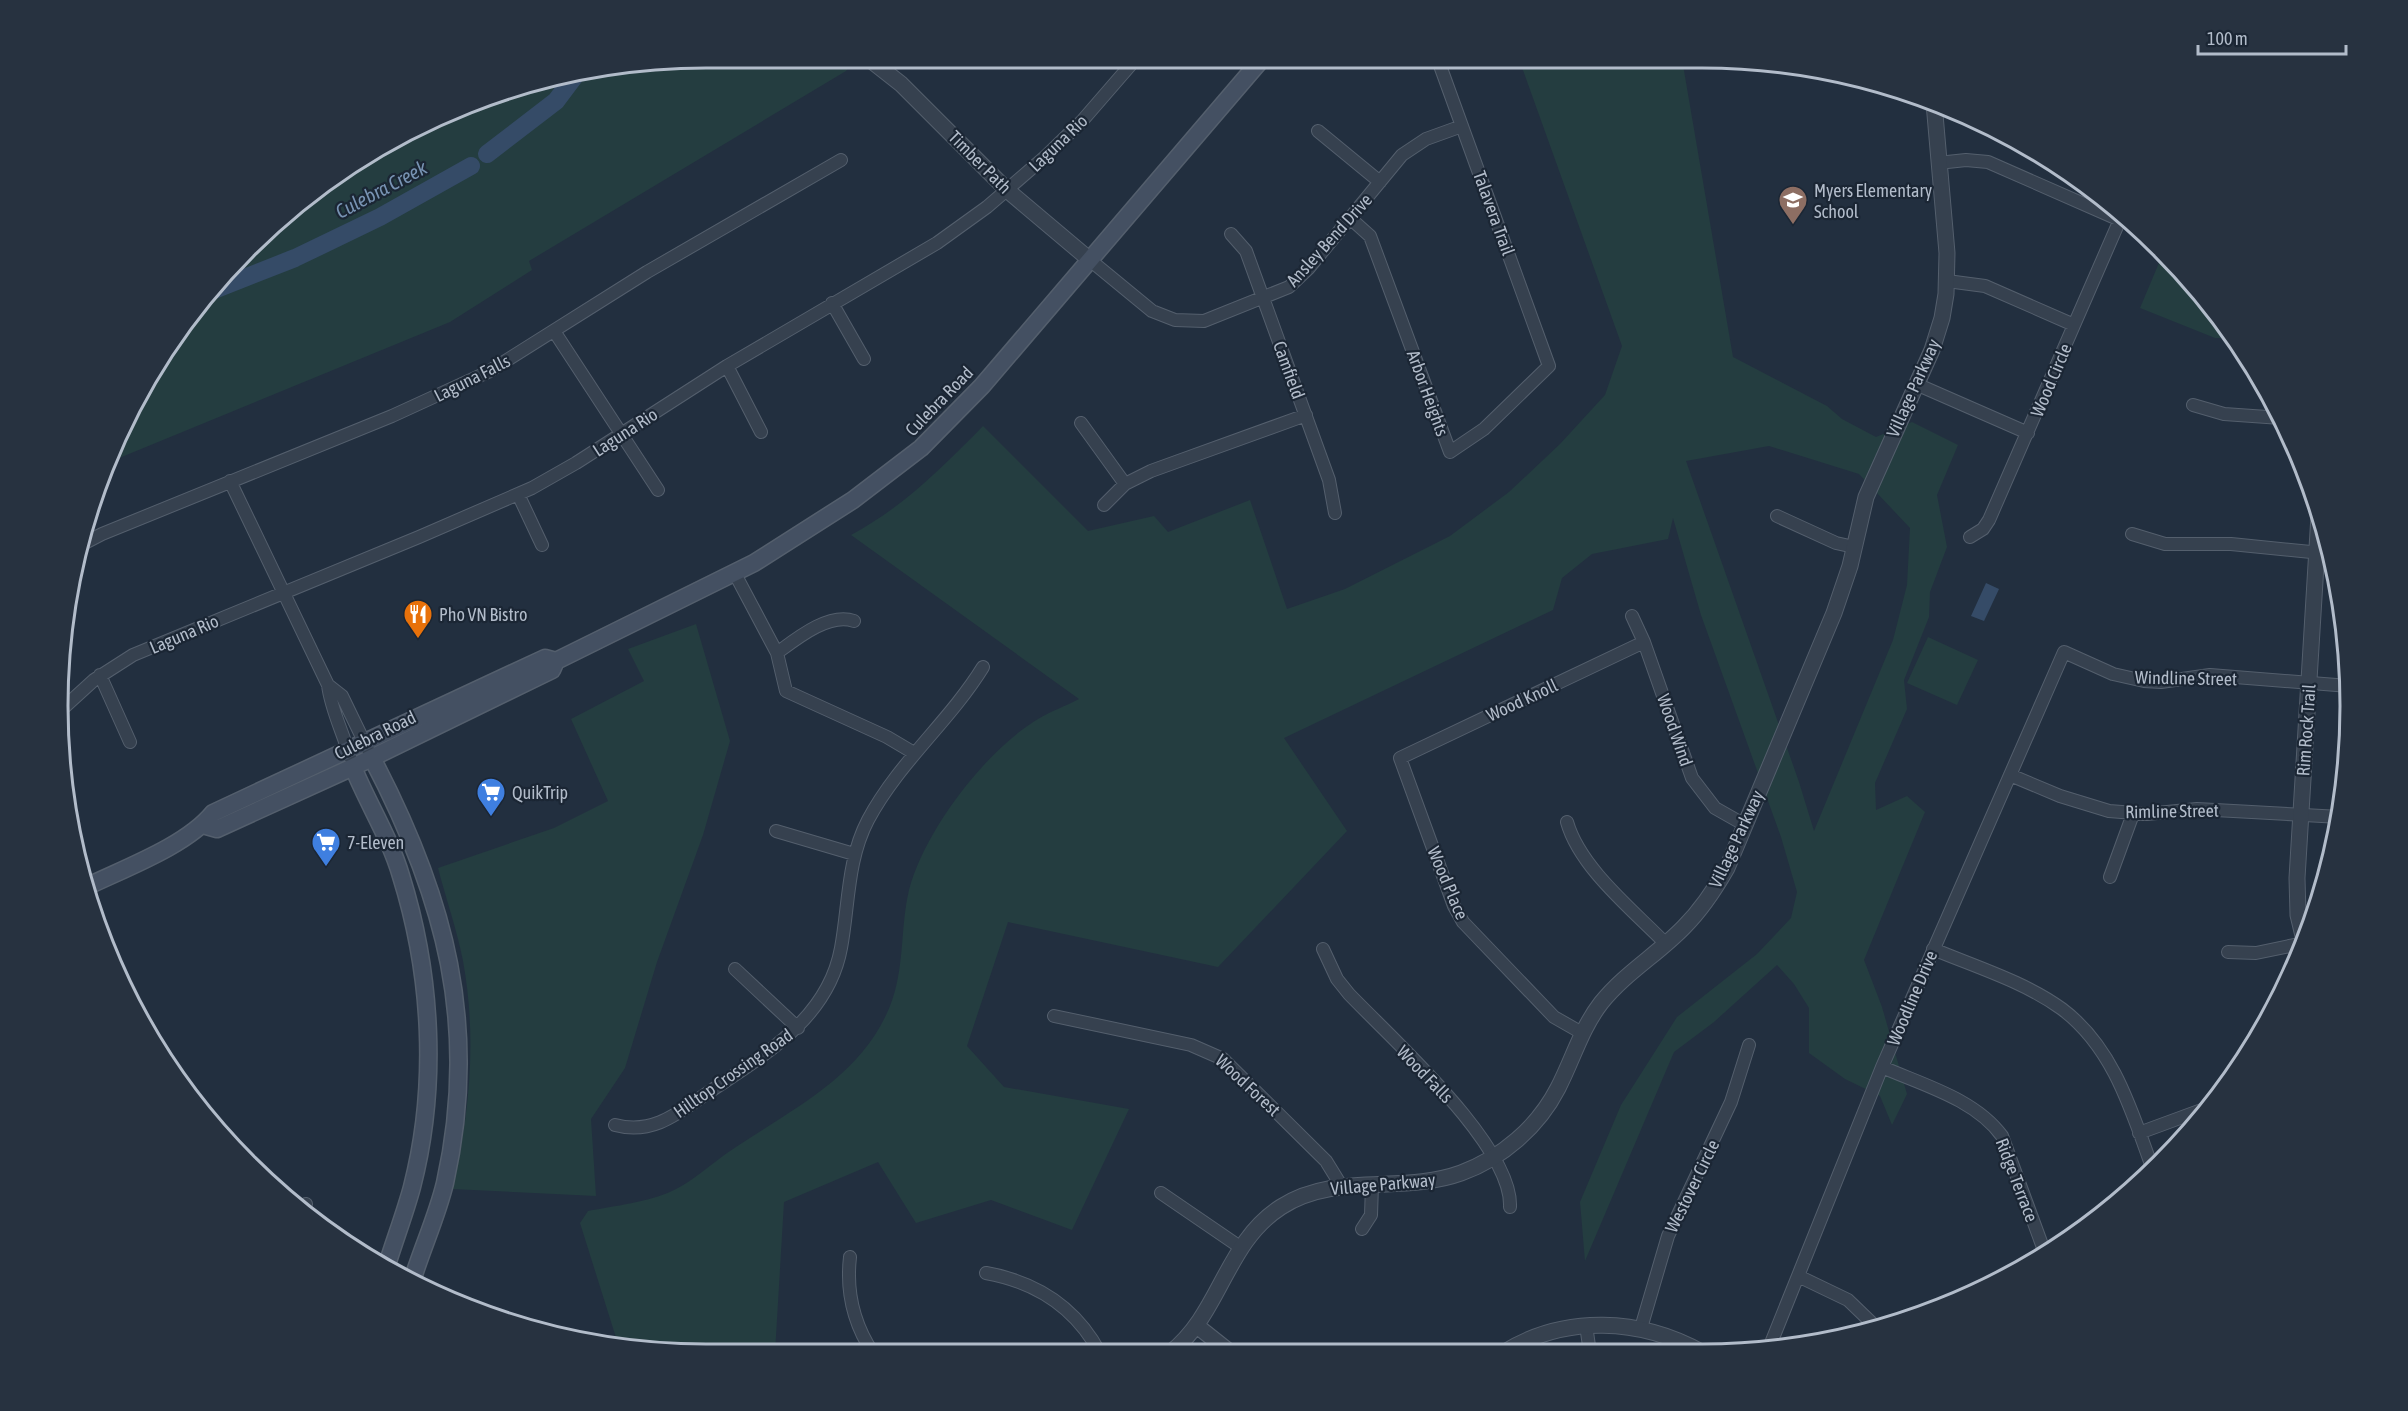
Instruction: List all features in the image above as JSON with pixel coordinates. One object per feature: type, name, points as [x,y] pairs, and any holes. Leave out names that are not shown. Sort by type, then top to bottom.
[{"type":"main road","name":"Culebra Road","points":[[203,825],[217,829],[372,758],[552,670],[556,661],[735,572],[795,538],[849,503],[921,448],[982,386],[1254,67]]},
{"type":"main road","name":"Culebra Road","points":[[93,884],[163,849],[203,825],[213,813],[544,658],[556,661]]},
{"type":"main road","points":[[372,758],[423,866],[446,940],[457,1015],[458,1056],[453,1131],[444,1184],[415,1273]]},
{"type":"main road","points":[[353,767],[400,873],[419,945],[426,1003],[428,1058],[425,1113],[412,1186],[389,1259]]},
{"type":"main road","points":[[400,873],[423,866]]},
{"type":"street","name":"Timber Path","points":[[879,67],[901,84],[1007,190],[1090,260]]},
{"type":"street","name":"Laguna Rio","points":[[68,704],[100,675],[143,651],[518,494],[576,463],[727,366],[937,243],[1007,190],[1082,121],[1129,67]]},
{"type":"street","name":"Talavera Trail","points":[[1441,67],[1549,366]]},
{"type":"street","name":"Village Parkway","points":[[1179,1344],[1197,1326],[1240,1247],[1259,1223],[1282,1206],[1308,1194],[1342,1187],[1443,1178],[1493,1157],[1524,1134],[1548,1104],[1582,1033],[1618,985],[1666,944],[1695,915],[1714,889],[1745,825],[1834,613],[1844,586],[1866,497],[1937,335],[1947,281],[1935,111]]},
{"type":"street","name":"Ansley Bend Drive","points":[[1090,260],[1145,307],[1174,320],[1204,321],[1284,290],[1298,279],[1411,148],[1462,126]]},
{"type":"street","points":[[1318,131],[1380,182]]},
{"type":"street","name":"Laguna Falls","points":[[89,542],[449,392],[503,364],[647,272],[842,160]]},
{"type":"street","points":[[1938,163],[1966,160],[1988,162],[2106,212]]},
{"type":"street","name":"Arbor Heights","points":[[1350,218],[1370,236],[1450,452],[1484,429],[1549,366]]},
{"type":"street","name":"Wood Circle","points":[[1970,537],[1983,529],[1989,520],[2119,223]]},
{"type":"street","name":"Camfield","points":[[1231,234],[1246,251],[1264,299],[1329,480],[1335,513]]},
{"type":"street","points":[[1947,281],[1985,286],[2074,325]]},
{"type":"street","points":[[832,303],[864,358]]},
{"type":"street","points":[[554,331],[658,490]]},
{"type":"street","points":[[727,366],[761,432]]},
{"type":"street","points":[[1916,384],[2028,433]]},
{"type":"street","points":[[2193,405],[2224,414],[2272,417]]},
{"type":"street","points":[[1104,505],[1125,484],[1151,471],[1306,415]]},
{"type":"street","points":[[1081,423],[1125,484]]},
{"type":"street","points":[[230,482],[328,685],[330,704],[343,731],[353,767]]},
{"type":"street","points":[[518,494],[542,545]]},
{"type":"street","points":[[1777,516],[1836,543],[1854,547]]},
{"type":"street","points":[[2132,534],[2164,544],[2231,544],[2322,553]]},
{"type":"street","name":"Rim Rock Trail","points":[[2301,926],[2297,900],[2300,815],[2309,684],[2323,559]]},
{"type":"street","points":[[735,572],[777,653],[786,691],[887,737],[914,753]]},
{"type":"street","name":"Wood Wind","points":[[1632,616],[1644,642],[1692,778],[1715,808],[1745,825]]},
{"type":"street","points":[[777,653],[803,635],[829,623],[844,617],[854,621]]},
{"type":"street","name":"Wood Knoll","points":[[1400,758],[1644,642]]},
{"type":"street","name":"Windline Street","points":[[2064,652],[2113,674],[2144,681],[2161,682],[2210,675],[2340,686]]},
{"type":"street","name":"Woodline Drive","points":[[1772,1339],[1882,1067],[2064,652]]},
{"type":"street","name":"Hilltop Crossing Road","points":[[615,1125],[642,1129],[671,1117],[798,1028],[821,1000],[841,950],[854,854],[867,821],[914,753],[950,713],[983,667]]},
{"type":"street","points":[[100,675],[130,742]]},
{"type":"street","points":[[328,685],[342,696],[372,758]]},
{"type":"street","name":"Wood Place","points":[[1400,758],[1454,906],[1463,922],[1554,1017],[1582,1033]]},
{"type":"street","name":"Rimline Street","points":[[2010,775],[2087,805],[2133,814],[2197,809],[2330,817]]},
{"type":"street","points":[[2110,877],[2133,814]]},
{"type":"street","points":[[1567,822],[1578,849],[1590,865],[1666,944]]},
{"type":"street","points":[[776,831],[854,854]]},
{"type":"street","points":[[2228,952],[2263,952],[2294,945]]},
{"type":"street","name":"Wood Falls","points":[[1323,949],[1337,979],[1349,994],[1464,1115],[1506,1180],[1510,1207]]},
{"type":"street","points":[[1933,949],[2030,990],[2061,1008],[2076,1021],[2108,1061],[2120,1083],[2150,1161]]},
{"type":"street","points":[[735,969],[798,1028]]},
{"type":"street","name":"Wood Forest","points":[[1054,1016],[1191,1045],[1215,1054],[1238,1071],[1326,1161],[1342,1187]]},
{"type":"street","name":"Westover Circle","points":[[1641,1328],[1668,1236],[1731,1102],[1749,1045]]},
{"type":"street","name":"Ridge Terrace","points":[[1882,1067],[1973,1108],[1992,1123],[2002,1136],[2042,1245]]},
{"type":"street","points":[[2139,1133],[2193,1113]]},
{"type":"street","points":[[1362,1229],[1371,1215],[1372,1185]]},
{"type":"street","points":[[1161,1193],[1240,1247]]},
{"type":"street","points":[[850,1257],[849,1283],[852,1309],[868,1344]]},
{"type":"street","points":[[986,1273],[1024,1283],[1058,1302],[1081,1323],[1094,1344]]},
{"type":"street","points":[[1798,1276],[1848,1300],[1870,1321]]},
{"type":"street","points":[[1586,1325],[1589,1344]]},
{"type":"street","points":[[1522,1344],[1541,1335],[1586,1325],[1641,1328],[1686,1344]]},
{"type":"street","points":[[1197,1326],[1220,1344]]},
{"type":"green space","points":[[706,67],[849,67],[846,71],[529,261],[532,270],[450,322],[117,459],[133,423],[175,351],[199,317],[254,254],[317,199],[386,153],[423,133],[500,101],[540,89],[622,73]]},
{"type":"green space","points":[[1522,67],[1683,67],[1733,357],[1827,406],[1842,419],[1876,437],[1912,422],[1958,445],[1937,495],[1947,547],[1930,592],[1929,617],[1904,680],[1907,709],[1875,783],[1876,810],[1907,796],[1925,812],[1864,960],[1882,1007],[1907,1094],[1892,1125],[1880,1096],[1845,1079],[1809,1053],[1809,1008],[1794,984],[1777,965],[1714,1022],[1674,1052],[1585,1261],[1580,1202],[1621,1105],[1677,1017],[1757,954],[1791,918],[1797,892],[1781,837],[1701,615],[1673,518],[1668,539],[1592,554],[1562,578],[1553,610],[1284,738],[1347,831],[1218,967],[1008,922],[967,1046],[1004,1087],[1129,1109],[1072,1230],[991,1200],[916,1223],[878,1162],[784,1202],[776,1344],[706,1344],[616,1337],[580,1223],[588,1211],[642,1201],[663,1195],[679,1187],[803,1104],[844,1071],[878,1031],[890,1006],[898,978],[909,890],[928,842],[943,818],[978,771],[1018,733],[1043,716],[1079,699],[851,535],[905,499],[937,472],[983,426],[1088,531],[1154,516],[1168,532],[1250,500],[1287,609],[1345,589],[1450,536],[1509,492],[1560,444],[1605,395],[1622,346]],"holes":[[[1769,446],[1859,474],[1910,528],[1907,585],[1893,640],[1814,831],[1799,782],[1686,461]]]},
{"type":"green space","points":[[2160,261],[2209,317],[2224,338],[2215,338],[2140,308]]},
{"type":"green space","points":[[696,624],[730,741],[703,835],[657,962],[625,1068],[591,1119],[596,1196],[452,1189],[467,1104],[470,1019],[463,961],[438,868],[554,828],[608,801],[571,719],[644,681],[628,649]]},
{"type":"green space","points":[[1928,637],[1978,660],[1957,705],[1907,683]]},
{"type":"water","points":[[1986,583],[1999,589],[1984,621],[1971,616]]},
{"type":"waterway","name":"Culebra Creek","points":[[487,154],[556,101],[570,82]]},
{"type":"waterway","name":"Culebra Creek","points":[[226,285],[295,258],[380,217],[471,166]]},
{"type":"place","name":"Myers Elementary School","points":[[1793,226]]},
{"type":"place","name":"Pho VN Bistro","points":[[418,640]]},
{"type":"place","name":"QuikTrip","points":[[491,818]]},
{"type":"place","name":"7-Eleven","points":[[326,868]]}]
